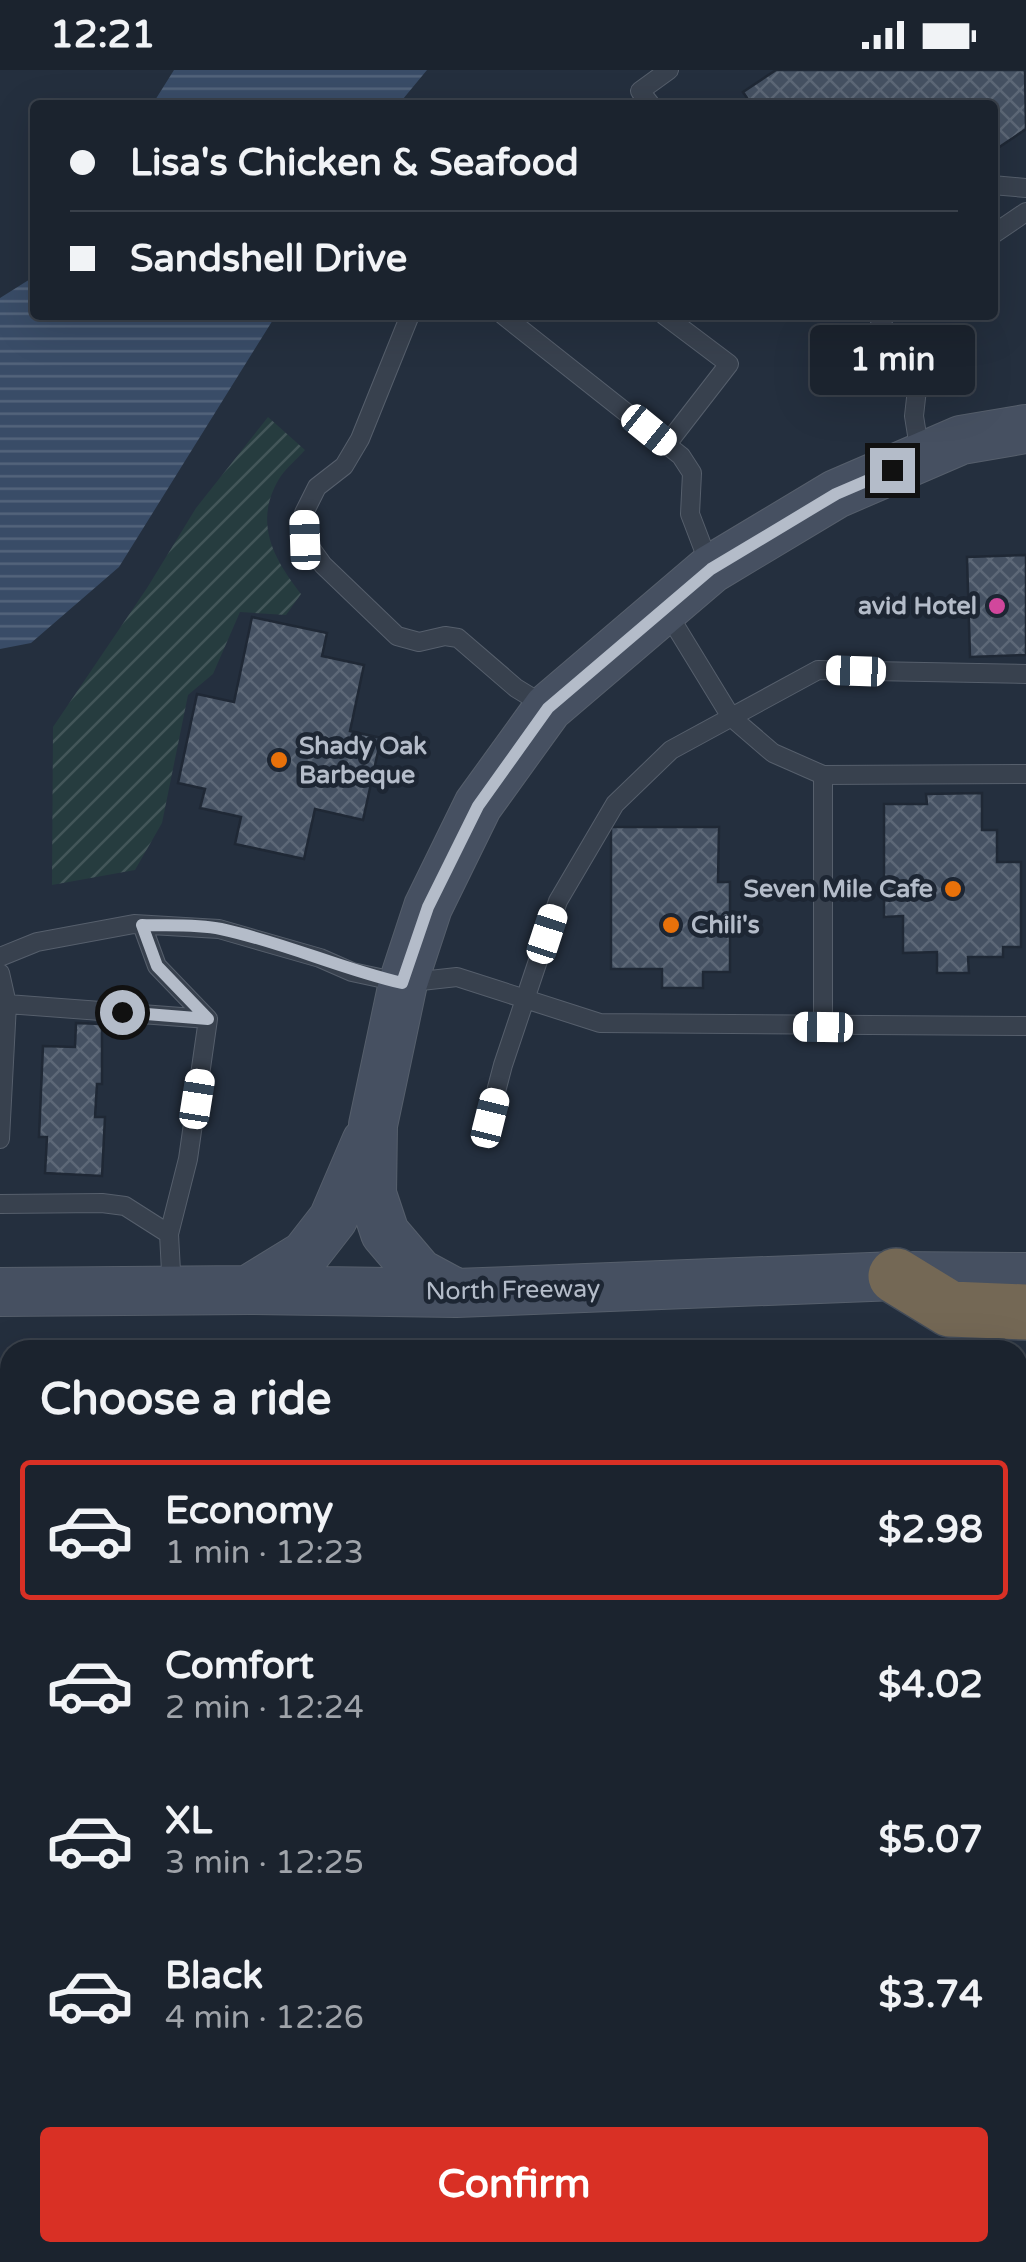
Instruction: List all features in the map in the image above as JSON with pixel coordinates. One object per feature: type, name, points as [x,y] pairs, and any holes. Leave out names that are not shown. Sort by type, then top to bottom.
[{"type":"highway","points":[[896,1276],[950,1309],[1026,1312]]},
{"type":"street","points":[[456,1293],[420,1273],[385,1233],[372,1194],[373,1125],[402,983],[428,907],[478,806],[548,708],[711,569],[836,494],[961,440],[1026,429]]},
{"type":"street","points":[[248,1290],[305,1255],[333,1219],[373,1125]]},
{"type":"street","name":"North Freeway","points":[[0,1292],[456,1293],[896,1276],[1026,1276]]},
{"type":"lane","points":[[648,100],[640,91],[669,70]]},
{"type":"lane","points":[[998,186],[1026,188]]},
{"type":"lane","points":[[998,231],[1026,212]]},
{"type":"lane","points":[[408,320],[360,439],[344,466],[318,487],[304,512],[305,540],[323,565],[397,636],[419,642],[445,636],[458,638],[516,688],[548,708]]},
{"type":"lane","points":[[510,320],[681,456],[692,473],[690,514],[711,569]]},
{"type":"lane","points":[[667,444],[729,364],[671,320]]},
{"type":"lane","points":[[880,320],[918,388],[914,416],[921,457]]},
{"type":"lane","points":[[665,608],[731,717],[773,753],[823,775],[1026,774]]},
{"type":"lane","points":[[490,1118],[558,900],[615,804],[670,750],[818,670],[1026,674]]},
{"type":"lane","points":[[823,775],[823,1027]]},
{"type":"lane","points":[[142,925],[157,966],[208,1019]]},
{"type":"lane","points":[[0,957],[38,942],[142,925],[219,929],[320,958],[352,972],[402,983],[457,977],[600,1023],[1026,1026]]},
{"type":"lane","points":[[0,973],[7,1004],[0,1139]]},
{"type":"lane","points":[[7,1004],[208,1019]]},
{"type":"lane","points":[[172,1290],[169,1234],[188,1160],[208,1019]]},
{"type":"lane","points":[[0,1204],[125,1206],[169,1234]]},
{"type":"green space","points":[[268,417],[305,450],[279,479],[271,495],[267,525],[275,554],[301,594],[286,615],[240,612],[213,674],[188,695],[162,823],[135,870],[52,885],[53,727],[196,508]]},
{"type":"water","points":[[174,70],[427,70],[402,100],[155,100]]},
{"type":"water","points":[[30,279],[30,320],[273,320],[119,567],[31,643],[0,649],[0,298]]},
{"type":"building","points":[[776,70],[1025,70],[1026,129],[998,148],[998,100],[749,100],[743,92]]},
{"type":"building","name":"avid Hotel","points":[[1026,555],[1026,655],[970,657],[967,557]]},
{"type":"building","name":"Shady Oak Barbeque","points":[[252,617],[327,633],[322,656],[364,665],[350,731],[381,738],[363,820],[315,809],[304,859],[235,844],[241,817],[200,808],[205,789],[178,783],[197,694],[234,702]]},
{"type":"building","name":"Seven Mile Cafe","points":[[982,793],[982,830],[997,830],[997,862],[1021,862],[1021,947],[1003,947],[1003,957],[968,957],[969,973],[937,973],[937,952],[903,953],[903,916],[884,917],[884,804],[927,804],[926,794]]},
{"type":"building","name":"Chili's","points":[[611,827],[719,827],[718,882],[730,882],[730,972],[703,972],[703,988],[662,988],[662,969],[611,969]]},
{"type":"building","points":[[76,1023],[102,1024],[102,1084],[97,1084],[95,1117],[105,1117],[102,1176],[45,1173],[47,1137],[39,1137],[43,1046],[75,1047]]},
{"type":"place","name":"avid Hotel","points":[[997,606]]},
{"type":"place","name":"Shady Oak Barbeque","points":[[279,760]]},
{"type":"place","name":"Seven Mile Cafe","points":[[953,889]]},
{"type":"place","name":"Chili's","points":[[671,925]]},
{"type":"route","points":[[122,1012],[208,1019],[157,966],[142,925],[219,929],[320,958],[352,972],[402,983],[428,907],[478,806],[548,708],[711,569],[836,494],[892,470]]}]
